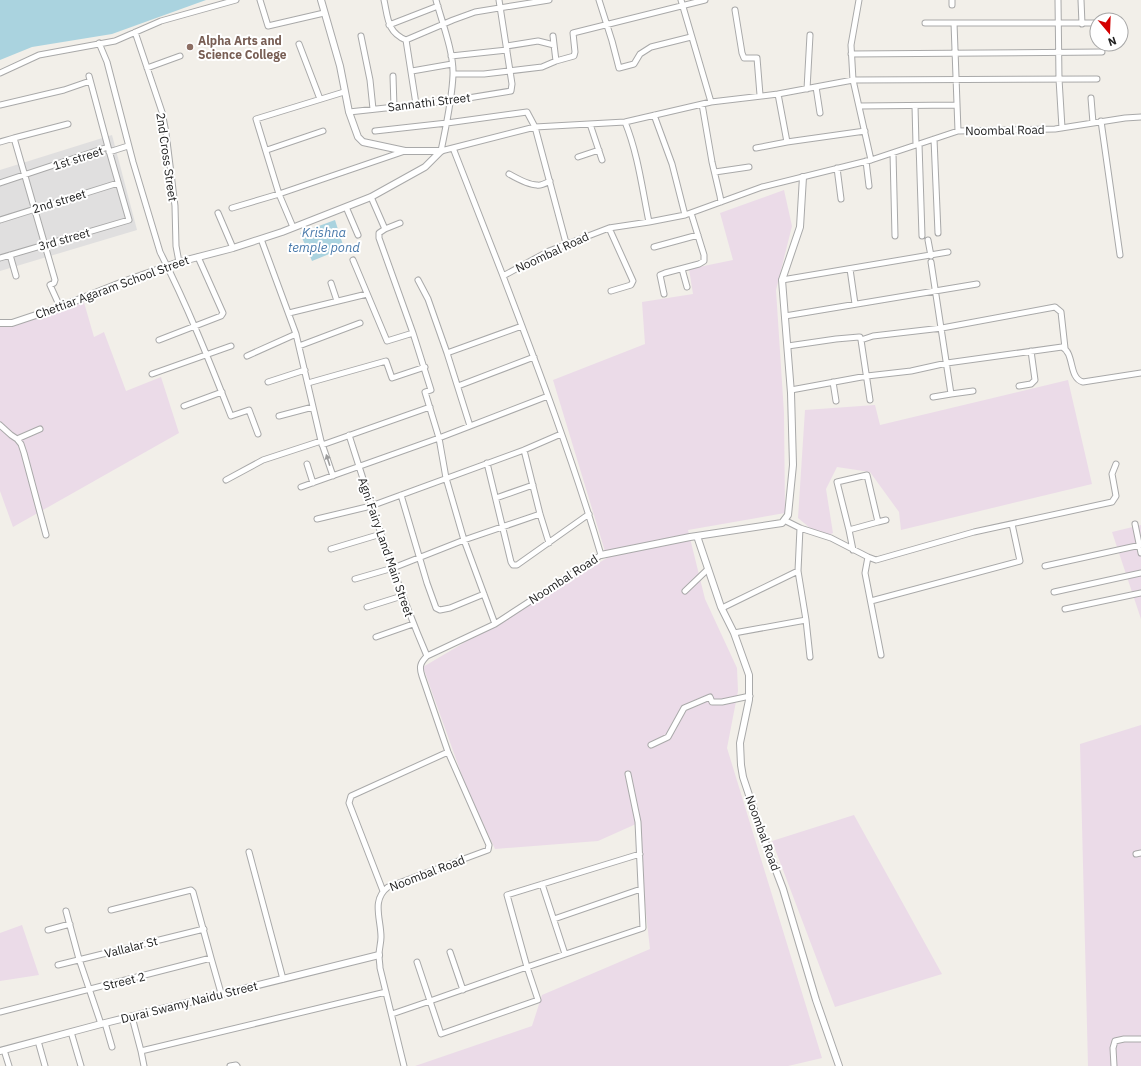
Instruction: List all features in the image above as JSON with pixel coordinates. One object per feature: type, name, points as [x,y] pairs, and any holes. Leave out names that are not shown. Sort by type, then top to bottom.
[{"type":"street","points":[[0,73],[39,55],[115,41],[161,20],[236,0]]},
{"type":"street","points":[[260,0],[268,26],[324,13]]},
{"type":"street","points":[[321,0],[340,66],[349,112],[358,137],[363,142],[405,151],[441,151],[535,127],[625,122],[711,102],[778,94],[853,80],[1097,79]]},
{"type":"street","points":[[384,0],[389,25],[396,34],[406,40]]},
{"type":"street","points":[[436,0],[451,56],[453,74],[447,123],[441,151]]},
{"type":"street","points":[[499,0],[510,71]]},
{"type":"street","points":[[406,40],[476,12],[549,0]]},
{"type":"street","points":[[599,0],[612,41],[618,68],[634,64],[640,54],[651,47],[691,37]]},
{"type":"street","points":[[681,0],[711,102]]},
{"type":"street","points":[[453,74],[510,71],[542,67],[556,61],[572,57],[575,54],[573,33],[705,0]]},
{"type":"street","points":[[859,0],[851,45],[851,54],[853,80],[865,131],[869,160],[869,186]]},
{"type":"street","points":[[1058,0],[1058,52],[1062,128]]},
{"type":"street","points":[[1081,0],[1082,24]]},
{"type":"street","points":[[389,25],[438,6]]},
{"type":"street","points":[[735,10],[744,58],[757,58],[760,95]]},
{"type":"street","points":[[925,23],[1089,24]]},
{"type":"street","points":[[954,23],[958,131]]},
{"type":"street","name":"2nd Cross Street","points":[[134,32],[162,112],[166,133],[174,206],[176,246],[179,262]]},
{"type":"street","points":[[807,89],[810,35]]},
{"type":"street","points":[[361,36],[370,80],[373,109]]},
{"type":"street","points":[[553,36],[556,61]]},
{"type":"street","points":[[406,40],[416,104]]},
{"type":"street","points":[[451,56],[507,48],[538,41],[554,45]]},
{"type":"street","points":[[100,43],[114,86],[128,146],[160,252],[196,326],[231,416],[249,410],[258,434]]},
{"type":"street","points":[[299,44],[320,99]]},
{"type":"street","points":[[851,54],[1089,52]]},
{"type":"street","points":[[147,68],[180,56]]},
{"type":"street","points":[[412,71],[452,64]]},
{"type":"street","name":"Sannathi Street","points":[[349,112],[508,92],[512,88],[510,71]]},
{"type":"street","points":[[393,76],[394,107]]},
{"type":"street","points":[[0,105],[64,90],[90,78],[109,150],[128,146]]},
{"type":"street","points":[[816,87],[820,113]]},
{"type":"street","points":[[293,228],[279,194],[267,150],[256,119],[344,92]]},
{"type":"street","points":[[778,94],[788,142]]},
{"type":"street","points":[[1091,98],[1093,123]]},
{"type":"street","points":[[702,104],[720,202]]},
{"type":"street","points":[[859,106],[957,105]]},
{"type":"street","points":[[915,106],[922,236]]},
{"type":"street","points":[[375,131],[524,112],[529,114],[535,127],[566,243]]},
{"type":"street","points":[[654,115],[688,214],[698,235],[704,255],[704,261],[699,264],[660,275],[664,294]]},
{"type":"street","name":"Noombal Road","points":[[404,1066],[386,992],[379,955],[382,937],[378,906],[379,899],[383,891],[388,887],[488,850],[490,845],[448,752],[420,667],[427,656],[495,624],[601,555],[589,514],[548,396],[503,276],[548,251],[609,228],[688,214],[762,187],[869,160],[958,131],[1062,128],[1125,118],[1141,117]]},
{"type":"street","points":[[625,122],[632,140],[637,160],[649,222]]},
{"type":"street","points":[[1101,122],[1120,255]]},
{"type":"street","points":[[0,142],[68,124]]},
{"type":"street","points":[[590,124],[602,160]]},
{"type":"street","points":[[267,150],[323,131]]},
{"type":"street","points":[[756,148],[865,131]]},
{"type":"street","points":[[14,138],[23,175],[55,280],[54,283],[50,285],[60,307]]},
{"type":"street","points":[[934,139],[938,233]]},
{"type":"street","points":[[453,148],[503,276]]},
{"type":"street","name":"1st street","points":[[0,183],[109,150],[128,220]]},
{"type":"street","points":[[578,157],[599,150]]},
{"type":"street","points":[[232,208],[279,194],[405,151]]},
{"type":"street","name":"Chettiar Agaram School Street","points":[[0,323],[12,323],[60,307],[179,262],[233,248],[293,228],[371,196],[425,167],[441,151]]},
{"type":"street","points":[[893,153],[895,236]]},
{"type":"street","points":[[715,172],[749,167]]},
{"type":"street","points":[[837,168],[841,199]]},
{"type":"street","points":[[509,174],[521,181],[526,181],[536,185],[550,181]]},
{"type":"street","points":[[601,555],[697,536],[782,523],[788,516],[793,465],[791,390],[782,280],[800,227],[803,177]]},
{"type":"street","name":"2nd street","points":[[0,220],[118,183]]},
{"type":"street","points":[[371,196],[385,229]]},
{"type":"street","points":[[346,207],[358,235]]},
{"type":"street","points":[[218,213],[233,248]]},
{"type":"street","name":"3rd street","points":[[0,258],[128,220]]},
{"type":"street","points":[[400,223],[379,233],[379,238],[413,333],[431,390],[425,392],[439,438],[446,478],[464,540],[495,624]]},
{"type":"street","points":[[609,228],[633,281],[631,285],[611,291]]},
{"type":"street","points":[[654,247],[698,235]]},
{"type":"street","points":[[261,239],[296,334],[322,443],[333,476]]},
{"type":"street","points":[[928,240],[931,256]]},
{"type":"street","points":[[782,280],[948,252]]},
{"type":"street","points":[[10,255],[16,276]]},
{"type":"street","points":[[159,340],[221,316],[223,313],[198,257]]},
{"type":"street","points":[[354,260],[387,341],[413,333]]},
{"type":"street","points":[[931,262],[951,394]]},
{"type":"street","points":[[682,269],[687,287]]},
{"type":"street","points":[[850,269],[855,304]]},
{"type":"street","points":[[418,280],[428,299],[470,426]]},
{"type":"street","points":[[331,283],[337,301]]},
{"type":"street","points":[[785,316],[977,284]]},
{"type":"street","points":[[289,313],[367,294]]},
{"type":"street","points":[[861,340],[879,335],[942,328],[1056,307],[1061,312],[1065,348],[1078,380],[1083,382],[1141,373]]},
{"type":"street","points":[[299,346],[360,323]]},
{"type":"street","points":[[447,353],[522,326]]},
{"type":"street","points":[[247,356],[296,334]]},
{"type":"street","points":[[788,346],[836,338],[860,337],[870,400]]},
{"type":"street","points":[[152,374],[231,346]]},
{"type":"street","points":[[791,390],[867,376],[911,371],[1057,347],[1065,348]]},
{"type":"street","points":[[1019,386],[1031,384],[1035,380],[1031,351]]},
{"type":"street","points":[[458,386],[534,357]]},
{"type":"street","points":[[308,383],[386,361],[392,378],[424,367]]},
{"type":"street","points":[[268,382],[305,370]]},
{"type":"street","points":[[833,382],[836,401]]},
{"type":"street","points":[[933,397],[973,391]]},
{"type":"street","points":[[184,406],[222,392]]},
{"type":"street","points":[[301,487],[439,438],[548,396]]},
{"type":"street","points":[[280,416],[313,407]]},
{"type":"street","points":[[226,480],[263,460],[349,435],[430,407]]},
{"type":"street","points":[[0,425],[21,444],[46,535]]},
{"type":"street","points":[[17,439],[40,429]]},
{"type":"street","points":[[317,519],[371,506],[488,464],[561,434]]},
{"type":"street","name":"Agni Fairy Land Main Street","points":[[349,435],[371,506],[402,596],[427,656]]},
{"type":"street","points":[[524,450],[549,543]]},
{"type":"street","points":[[307,464],[313,483]]},
{"type":"street","points":[[488,464],[511,562],[513,565],[517,565],[589,514]]},
{"type":"street","points":[[784,520],[800,528],[831,538],[876,560],[966,534],[1112,502],[1116,496],[1112,474],[1116,464]]},
{"type":"street","points":[[853,550],[837,482],[867,475],[878,522]]},
{"type":"street","points":[[496,498],[534,485]]},
{"type":"street","points":[[401,495],[427,583],[436,608],[440,610],[450,608],[484,594]]},
{"type":"street","points":[[355,579],[393,568],[464,540],[540,514]]},
{"type":"street","points":[[849,530],[886,520]]},
{"type":"street","points":[[871,601],[1020,561],[1012,524]]},
{"type":"street","points":[[1135,524],[1141,553]]},
{"type":"street","points":[[800,528],[798,571],[810,657]]},
{"type":"street","points":[[331,549],[381,534]]},
{"type":"street","name":"Noombal Road","points":[[697,536],[722,608],[734,633],[748,672],[750,696],[740,741],[740,759],[743,775],[761,831],[783,889],[816,1000],[839,1066]]},
{"type":"street","points":[[1045,566],[1140,546]]},
{"type":"street","points":[[868,557],[865,573],[882,655]]},
{"type":"street","points":[[685,591],[708,569]]},
{"type":"street","points":[[722,608],[798,571]]},
{"type":"street","points":[[1054,592],[1141,573]]},
{"type":"street","points":[[1065,609],[1141,593]]},
{"type":"street","points":[[368,607],[402,596]]},
{"type":"street","points":[[734,633],[806,620]]},
{"type":"street","points":[[376,637],[413,624]]},
{"type":"street","points":[[651,745],[668,737],[684,708],[710,697],[712,702],[722,702],[750,696]]},
{"type":"street","points":[[383,891],[349,803],[351,796],[448,752]]},
{"type":"street","points":[[392,1014],[643,928],[638,822],[628,774]]},
{"type":"street","points":[[249,852],[284,979]]},
{"type":"street","points":[[417,962],[440,1034],[538,1000],[507,895],[640,854]]},
{"type":"street","points":[[542,884],[565,954]]},
{"type":"street","points":[[554,920],[641,889]]},
{"type":"street","points":[[111,910],[191,890],[193,892],[204,929],[221,993]]},
{"type":"street","points":[[66,911],[79,959],[112,1046]]},
{"type":"street","points":[[48,930],[70,924]]},
{"type":"street","name":"Vallalar St","points":[[58,965],[204,929]]},
{"type":"street","points":[[450,952],[463,990]]},
{"type":"street","name":"Durai Swamy Naidu Street","points":[[2,1050],[221,993],[379,955]]},
{"type":"street","name":"Street 2","points":[[0,1012],[211,958]]},
{"type":"street","points":[[141,1051],[386,992]]},
{"type":"street","points":[[132,1017],[144,1066]]},
{"type":"street","points":[[71,1032],[81,1066]]},
{"type":"street","points":[[1114,1066],[1113,1048],[1115,1041],[1124,1039],[1141,1040]]},
{"type":"street","points":[[38,1041],[45,1066]]},
{"type":"street","points":[[2,1050],[8,1066]]},
{"type":"street","points":[[230,1066],[236,1064],[237,1066]]},
{"type":"shaded area","points":[[112,135],[137,230],[0,271],[0,170]]},
{"type":"shaded area","points":[[784,190],[792,226],[776,290],[784,413],[785,513],[688,530],[705,599],[737,668],[738,691],[727,748],[822,1058],[788,1066],[415,1066],[532,1026],[542,995],[650,949],[636,824],[598,841],[495,849],[465,784],[423,667],[607,558],[553,380],[645,344],[642,302],[693,294],[689,269],[733,260],[720,213]]},
{"type":"shaded area","points":[[83,299],[94,337],[104,332],[126,391],[161,377],[179,433],[13,527],[0,491],[0,326],[33,320]]},
{"type":"shaded area","points":[[1068,380],[1092,484],[901,530],[899,512],[870,472],[837,467],[826,489],[833,533],[822,538],[798,518],[805,410],[875,405],[880,425]]},
{"type":"shaded area","points":[[1141,525],[1141,619],[1112,532]]},
{"type":"shaded area","points":[[1141,725],[1141,1066],[1088,1066],[1080,744]]},
{"type":"shaded area","points":[[854,815],[942,974],[835,1007],[772,841]]},
{"type":"shaded area","points":[[22,925],[39,975],[0,981],[0,933]]},
{"type":"water","points":[[0,0],[206,0],[112,34],[32,47],[0,60]]},
{"type":"water","name":"Krishna temple pond","points":[[335,220],[344,248],[312,261],[300,233]]},
{"type":"place","name":"Alpha Arts and Science College","points":[[190,47]]}]
